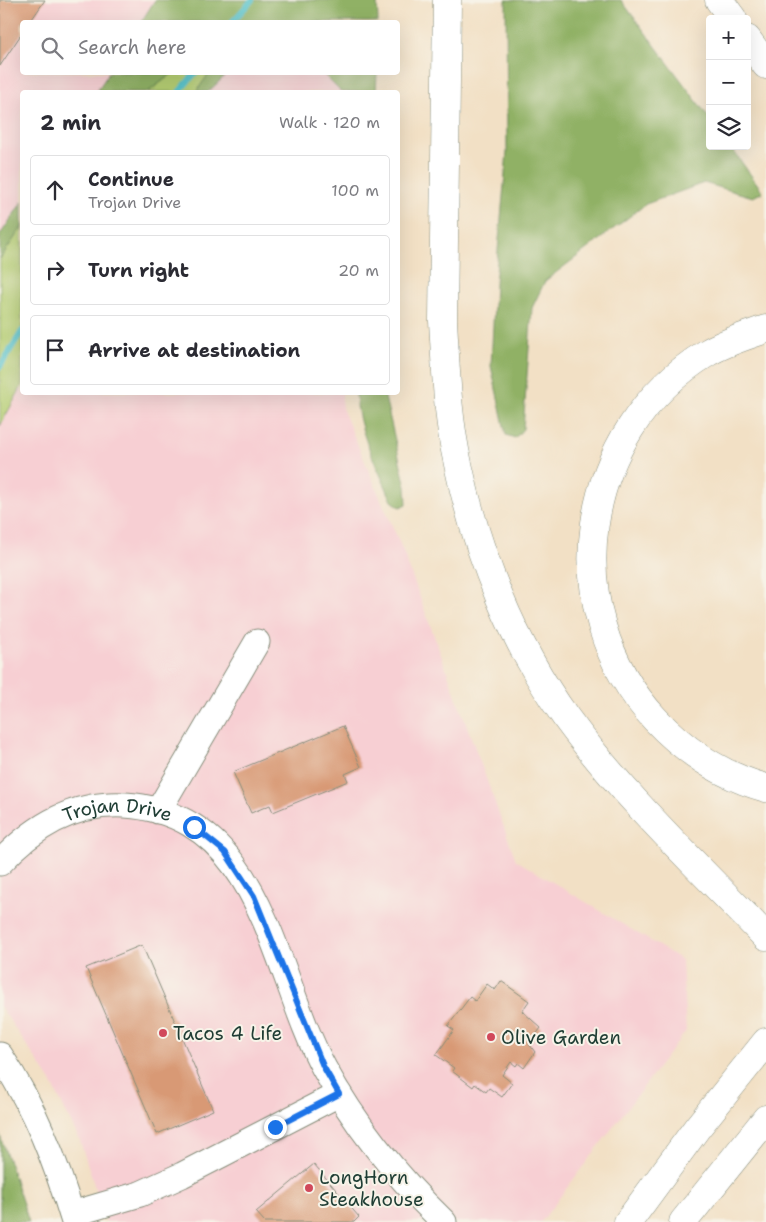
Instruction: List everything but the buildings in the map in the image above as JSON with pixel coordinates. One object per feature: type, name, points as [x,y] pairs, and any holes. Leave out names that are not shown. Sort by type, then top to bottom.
[{"type":"main road","points":[[447,0],[443,321],[446,370],[457,463],[485,560],[531,664],[567,719],[613,777],[766,937]]},
{"type":"main road","points":[[719,0],[730,15]]},
{"type":"main road","points":[[751,44],[766,65]]},
{"type":"main road","points":[[766,329],[738,338],[707,354],[656,395],[633,424],[615,454],[601,490],[592,532],[592,572],[596,604],[605,640],[621,673],[641,704],[666,732],[693,754],[719,770],[766,788]]},
{"type":"main road","points":[[628,1222],[697,1128],[766,1042]]},
{"type":"main road","points":[[683,1222],[766,1119]]},
{"type":"street","points":[[158,811],[208,729],[257,642]]},
{"type":"street","name":"Trojan Drive","points":[[0,863],[21,841],[40,827],[75,811],[113,804],[158,811],[180,819],[208,836],[225,852],[239,870],[254,896],[323,1066],[339,1094],[386,1161],[444,1222]]},
{"type":"street","points":[[0,1055],[42,1128],[59,1172],[73,1218],[140,1194],[182,1175],[339,1094]]},
{"type":"shaded area","points":[[0,0],[344,0],[347,20],[20,20],[20,75],[354,75],[357,90],[20,90],[20,395],[342,395],[342,408],[403,551],[516,860],[682,960],[686,1031],[541,1222],[106,1222],[80,1141],[50,1080],[0,1006]]},
{"type":"green space","points":[[155,0],[377,0],[378,20],[142,20]]},
{"type":"green space","points":[[506,0],[621,0],[706,114],[706,150],[733,150],[763,192],[753,197],[704,183],[646,204],[545,281],[532,308],[523,429],[515,438],[506,435],[491,366],[495,284],[507,152]]},
{"type":"green space","points":[[108,75],[170,75],[151,90],[97,90]]},
{"type":"green space","points":[[170,75],[209,75],[197,90],[151,90]]},
{"type":"green space","points":[[208,75],[226,75],[210,90],[197,90]]},
{"type":"green space","points":[[324,75],[377,75],[376,90],[339,90]]},
{"type":"green space","points":[[20,205],[20,230],[0,259],[0,235]]},
{"type":"green space","points":[[20,230],[20,390],[0,426],[0,259]]},
{"type":"green space","points":[[356,395],[384,395],[406,487],[407,504],[400,507],[392,501],[369,448],[357,407]]},
{"type":"green space","points":[[0,1135],[29,1222],[0,1222]]},
{"type":"waterway","points":[[234,20],[252,0]]},
{"type":"waterway","points":[[181,90],[193,75]]},
{"type":"waterway","points":[[0,367],[20,334]]},
{"type":"place","name":"Tacos 4 Life","points":[[163,1033]]},
{"type":"place","name":"Olive Garden","points":[[491,1037]]},
{"type":"place","name":"LongHorn Steakhouse","points":[[309,1188]]},
{"type":"route","points":[[194,827],[218,844],[225,852],[239,870],[254,896],[323,1066],[339,1094],[275,1127]]}]
